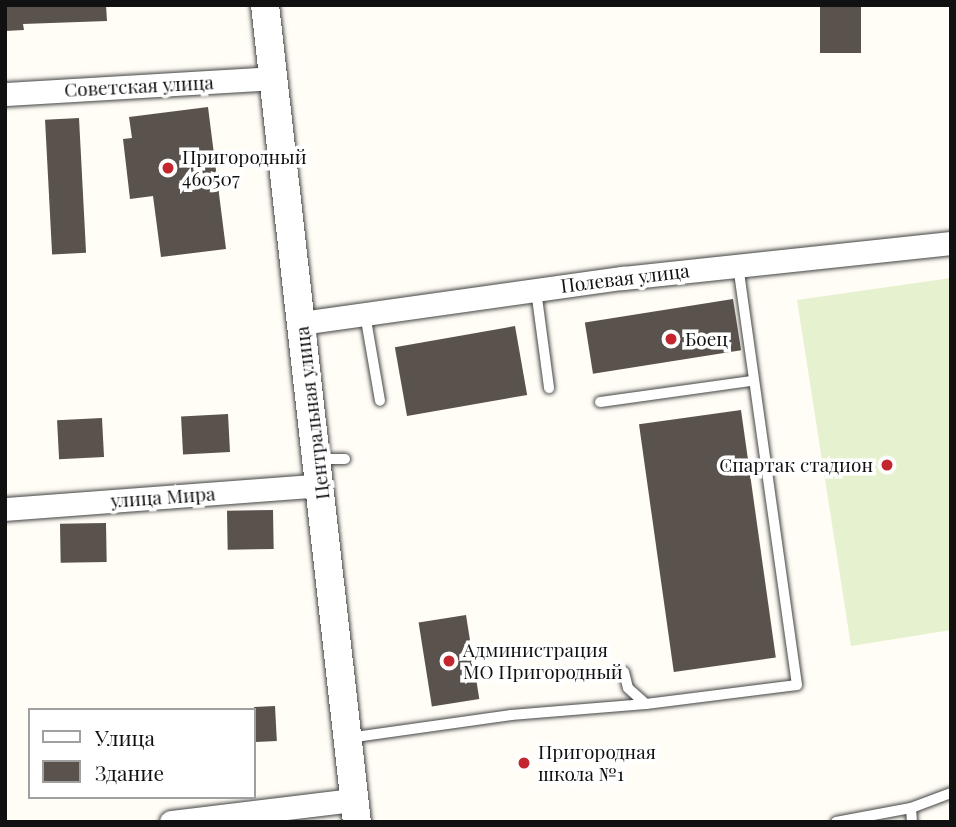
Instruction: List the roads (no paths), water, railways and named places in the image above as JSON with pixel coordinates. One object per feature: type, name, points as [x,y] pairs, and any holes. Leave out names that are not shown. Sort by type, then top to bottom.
[{"type":"street","name":"Центральная улица","points":[[265,5],[301,323],[328,468],[356,811]]},
{"type":"street","name":"Советская улица","points":[[5,94],[273,78]]},
{"type":"street","name":"Полевая улица","points":[[301,323],[536,289],[738,264],[951,243]]},
{"type":"street","name":"улица Мира","points":[[5,509],[328,468]]},
{"type":"street","points":[[171,822],[356,811]]},
{"type":"lane","points":[[348,738],[511,715],[646,704],[797,685],[751,381],[738,264]]},
{"type":"lane","points":[[536,289],[549,388]]},
{"type":"lane","points":[[365,314],[380,401]]},
{"type":"lane","points":[[600,402],[751,381]]},
{"type":"lane","points":[[624,672],[628,688],[646,704]]},
{"type":"lane","points":[[836,822],[911,808],[951,793]]},
{"type":"lane","points":[[911,808],[912,822]]},
{"type":"place","name":"Пригородный 460507","points":[[168,168]]},
{"type":"place","name":"Боец","points":[[671,339]]},
{"type":"place","name":"Спартак стадион","points":[[887,465]]},
{"type":"place","name":"Администрация МО Пригородный","points":[[449,661]]},
{"type":"place","name":"Пригородная школа №1","points":[[524,763]]}]
